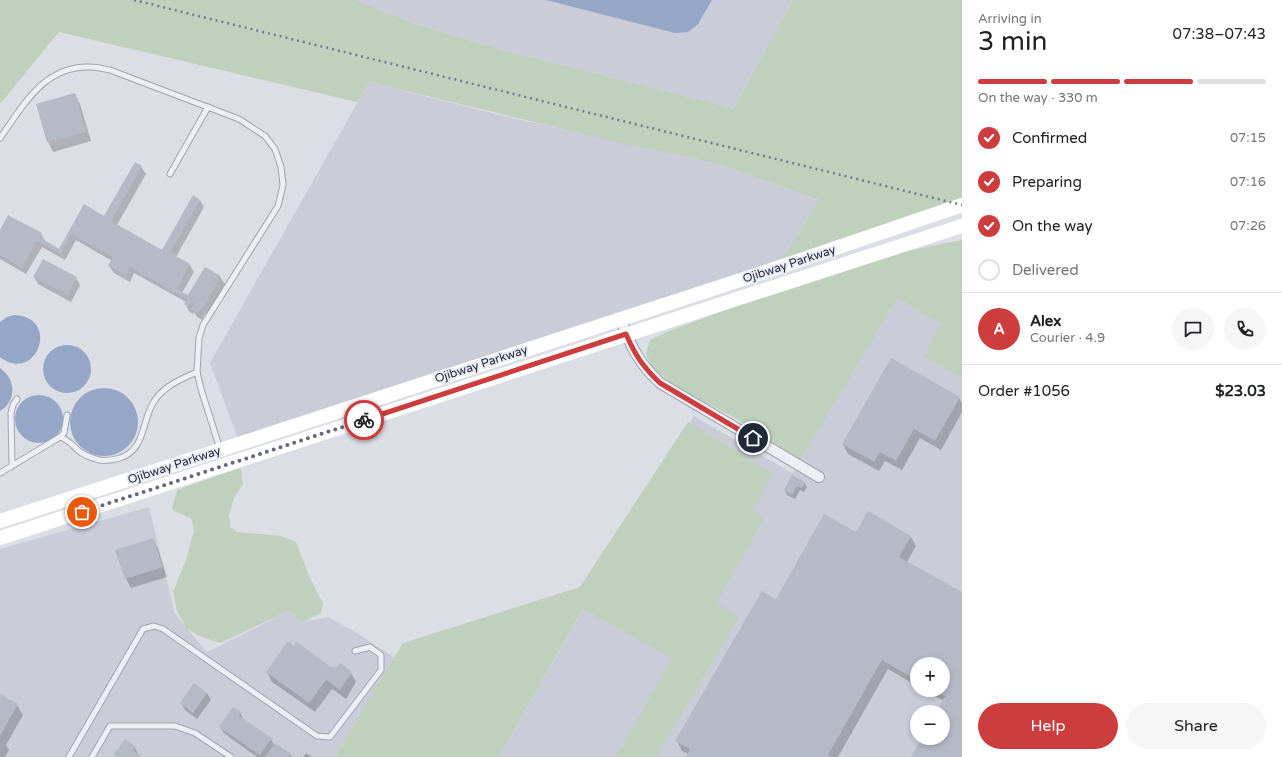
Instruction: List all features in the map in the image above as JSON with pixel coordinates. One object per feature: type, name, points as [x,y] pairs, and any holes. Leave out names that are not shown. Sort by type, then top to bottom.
[{"type":"main road","name":"Ojibway Parkway","points":[[0,538],[91,500],[230,454],[620,319],[777,268],[962,205]]},
{"type":"main road","name":"Ojibway Parkway","points":[[0,521],[91,500],[230,454],[626,334],[962,226]]},
{"type":"street","points":[[620,319],[635,353],[650,374],[660,383],[819,477]]},
{"type":"lane","points":[[0,138],[31,95],[43,83],[58,74],[74,68],[92,67],[110,70],[239,119],[265,136],[275,149],[281,166],[283,185],[278,206],[203,325],[199,338],[198,372],[201,389],[230,454]]},
{"type":"lane","points":[[170,174],[208,108]]},
{"type":"lane","points":[[60,437],[67,439],[88,457],[100,460],[111,460],[123,457],[139,443],[149,410],[155,400],[170,386],[198,372]]},
{"type":"lane","points":[[12,466],[11,413],[13,405],[17,399]]},
{"type":"lane","points":[[0,473],[60,437],[64,433],[67,415]]},
{"type":"lane","points":[[69,757],[143,629],[154,626],[163,629],[317,736],[330,737],[381,670],[381,655],[370,647],[355,651]]},
{"type":"lane","points":[[92,757],[110,726],[175,726],[195,733],[231,757]]},
{"type":"shaded area","points":[[355,0],[793,0],[733,109],[503,50],[412,23]]},
{"type":"shaded area","points":[[369,82],[504,116],[719,164],[819,200],[780,262],[238,439],[210,363]]},
{"type":"shaded area","points":[[962,256],[962,757],[499,757],[694,416],[792,473],[902,275]]},
{"type":"shaded area","points":[[149,507],[175,614],[207,652],[289,611],[302,622],[328,617],[355,632],[395,658],[335,757],[0,757],[0,549]]},
{"type":"green space","points":[[0,0],[355,0],[412,23],[503,50],[733,109],[793,0],[962,0],[962,199],[780,262],[819,200],[719,164],[617,142],[369,82],[357,102],[59,32],[0,104]]},
{"type":"green space","points":[[962,240],[962,378],[924,357],[941,324],[897,298],[800,460],[745,424],[676,386],[653,369],[646,354],[650,340],[667,332],[760,297],[907,251]]},
{"type":"green space","points":[[688,422],[773,473],[753,510],[764,518],[716,603],[739,618],[656,757],[616,757],[672,658],[583,609],[499,757],[335,757],[403,643],[580,587]]},
{"type":"green space","points":[[237,469],[241,469],[243,484],[234,498],[229,515],[230,527],[237,532],[281,536],[296,542],[309,576],[323,604],[321,613],[302,622],[289,611],[220,643],[199,636],[186,628],[177,611],[173,592],[186,560],[194,531],[191,518],[172,509],[177,490]]},
{"type":"water","points":[[546,0],[712,0],[698,24],[688,32],[675,33]]},
{"type":"water","points":[[14,315],[29,319],[37,326],[40,337],[38,347],[33,357],[24,363],[13,363],[0,357],[0,322],[7,317]]},
{"type":"water","points":[[62,345],[72,345],[84,352],[91,364],[91,374],[84,386],[72,393],[62,393],[54,389],[47,382],[43,374],[43,364],[47,356],[54,349]]},
{"type":"water","points":[[0,368],[12,384],[12,396],[6,407],[0,411]]},
{"type":"water","points":[[104,388],[117,390],[128,398],[136,409],[138,422],[136,435],[128,446],[117,454],[104,456],[91,454],[80,446],[72,435],[70,422],[72,409],[80,398],[91,390]]},
{"type":"water","points":[[34,395],[44,395],[56,402],[63,414],[63,424],[56,436],[44,443],[34,443],[26,439],[19,432],[15,424],[15,414],[19,406],[26,399]]},
{"type":"building","points":[[75,93],[86,132],[47,142],[36,104]]},
{"type":"building","points":[[135,162],[142,166],[111,221],[162,250],[193,195],[200,200],[170,253],[190,264],[177,289],[188,295],[205,267],[221,276],[203,309],[201,308],[198,313],[191,309],[194,304],[192,302],[189,307],[184,304],[187,299],[130,267],[126,275],[108,266],[113,257],[71,234],[61,254],[37,241],[22,268],[0,255],[0,230],[8,215],[42,233],[39,237],[59,249],[84,204],[104,216]]},
{"type":"building","points":[[43,259],[77,277],[67,295],[33,277]]},
{"type":"building","points":[[891,358],[960,397],[935,441],[914,429],[896,461],[880,452],[874,462],[842,444]]},
{"type":"building","points":[[792,475],[805,482],[802,488],[797,486],[792,495],[784,490]]},
{"type":"building","points":[[868,511],[911,536],[899,557],[962,592],[962,757],[911,757],[918,745],[950,745],[950,705],[940,705],[944,697],[950,697],[950,657],[910,657],[910,676],[882,660],[828,755],[832,757],[686,757],[690,749],[675,741],[762,591],[776,599],[824,514],[856,532]]},
{"type":"building","points":[[153,538],[163,567],[125,579],[115,550]]},
{"type":"building","points":[[288,641],[294,646],[297,642],[332,668],[333,666],[336,668],[340,663],[352,672],[340,690],[326,680],[309,703],[266,672]]},
{"type":"building","points":[[194,683],[207,693],[193,713],[180,703]]},
{"type":"building","points":[[0,694],[18,704],[0,736]]},
{"type":"building","points":[[233,707],[241,712],[239,716],[272,738],[260,755],[219,727]]},
{"type":"building","points":[[125,739],[136,747],[133,750],[142,757],[118,757],[114,754]]},
{"type":"building","points":[[275,743],[291,754],[289,757],[265,757]]},
{"type":"railway","points":[[134,0],[962,205]]},
{"type":"way so far","points":[[82,512],[364,420]]},
{"type":"route","points":[[364,420],[626,334],[642,364],[660,383],[753,438]]}]
